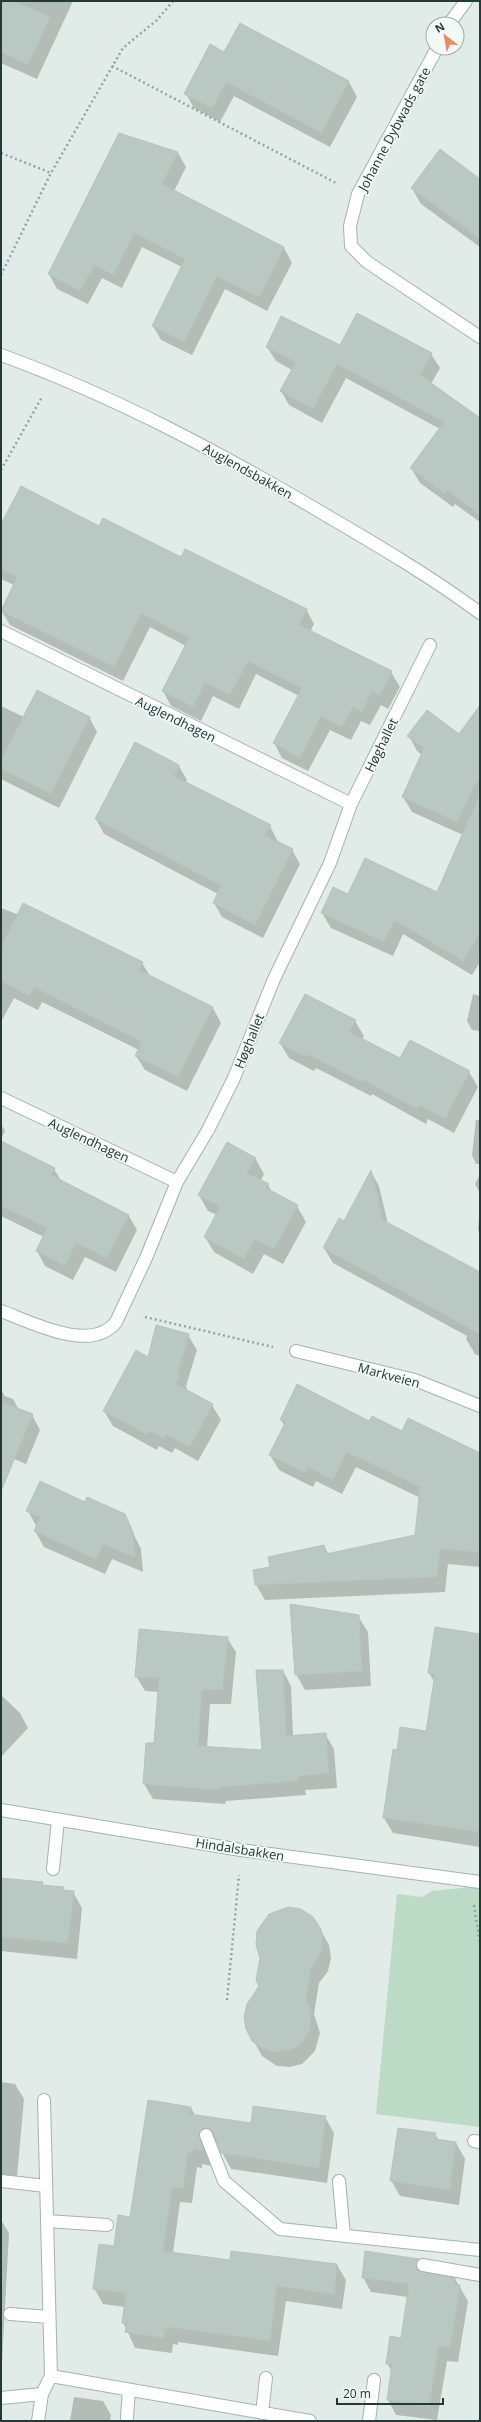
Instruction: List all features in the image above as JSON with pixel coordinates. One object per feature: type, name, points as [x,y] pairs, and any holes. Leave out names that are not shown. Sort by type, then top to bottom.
[{"type":"street","points":[[455,16],[466,1]]},
{"type":"street","name":"Johanne Dybwads gate","points":[[433,56],[358,194],[350,226],[351,246],[367,262],[480,337]]},
{"type":"street","name":"Auglendsbakken","points":[[1,355],[38,368],[122,406],[214,452],[394,555],[480,613]]},
{"type":"street","name":"Auglendhagen","points":[[1,631],[352,804]]},
{"type":"street","name":"Høghallet","points":[[1,1311],[65,1334],[93,1336],[109,1331],[121,1311],[146,1258],[177,1182],[208,1130],[234,1078],[274,979],[330,863],[352,804],[430,645]]},
{"type":"street","name":"Auglendhagen","points":[[1,1098],[177,1182]]},
{"type":"street","name":"Markveien","points":[[296,1351],[415,1380],[480,1406]]},
{"type":"street","name":"Hindalsbakken","points":[[1,1810],[241,1850],[480,1882]]},
{"type":"street","points":[[53,1869],[58,1820]]},
{"type":"street","points":[[38,2421],[42,2394],[51,2376],[44,2100]]},
{"type":"street","points":[[206,2135],[224,2181],[280,2229],[480,2250]]},
{"type":"street","points":[[1,2181],[46,2186]]},
{"type":"street","points":[[339,2181],[344,2236]]},
{"type":"street","points":[[48,2221],[107,2225]]},
{"type":"street","points":[[423,2265],[480,2275]]},
{"type":"street","points":[[10,2314],[49,2317]]},
{"type":"street","points":[[51,2376],[262,2412],[282,2419],[310,2421]]},
{"type":"street","points":[[262,2412],[266,2378]]},
{"type":"street","points":[[369,2421],[374,2380]]},
{"type":"street","points":[[127,2417],[129,2390]]},
{"type":"street","points":[[1,2398],[42,2394]]},
{"type":"path","points":[[1,275],[51,173],[122,48],[157,20],[173,1]]},
{"type":"path","points":[[112,66],[358,194]]},
{"type":"path","points":[[1,153],[51,173]]},
{"type":"path","points":[[1,470],[42,397]]},
{"type":"path","points":[[121,1311],[240,1341],[296,1351]]},
{"type":"path","points":[[227,2000],[241,1850]]},
{"type":"path","points":[[473,1902],[480,1944]]},
{"type":"green space","points":[[472,1887],[480,1889],[480,2127],[376,2114],[397,1894],[422,1897],[432,1891]]},
{"type":"building","points":[[1,1],[14,1],[50,17],[28,65],[1,52]]},
{"type":"building","points":[[240,23],[349,81],[322,133],[226,82],[212,108],[184,94],[210,44],[224,52]]},
{"type":"building","points":[[119,133],[178,152],[162,184],[284,247],[259,297],[217,276],[184,342],[152,326],[185,259],[134,233],[113,275],[94,265],[80,291],[48,274]]},
{"type":"building","points":[[440,149],[480,179],[480,239],[411,188]]},
{"type":"building","points":[[357,313],[432,353],[420,375],[480,418],[480,515],[447,490],[445,494],[410,468],[444,422],[337,364],[313,409],[280,391],[296,362],[266,347],[281,316],[340,345]]},
{"type":"building","points":[[21,486],[99,526],[103,518],[181,557],[185,549],[307,609],[299,625],[392,671],[380,695],[372,691],[362,712],[353,707],[342,727],[321,716],[300,758],[273,743],[302,688],[248,661],[230,695],[205,682],[193,707],[162,691],[189,638],[141,613],[114,667],[1,611],[17,577],[1,569],[1,524]]},
{"type":"building","points":[[37,690],[90,717],[51,794],[1,769],[1,760]]},
{"type":"building","points":[[480,705],[480,778],[473,788],[457,822],[402,797],[424,748],[407,736],[427,710],[459,734]]},
{"type":"building","points":[[135,742],[179,765],[174,776],[271,825],[265,835],[293,849],[255,925],[213,903],[221,886],[95,819]]},
{"type":"building","points":[[480,794],[480,933],[463,961],[394,920],[384,942],[321,913],[333,887],[348,894],[365,858],[437,892]]},
{"type":"building","points":[[23,903],[143,962],[139,970],[213,1007],[178,1077],[135,1056],[142,1042],[34,987],[29,996],[1,981],[1,947]]},
{"type":"building","points":[[305,994],[356,1020],[349,1032],[400,1058],[410,1040],[470,1071],[445,1119],[420,1105],[417,1109],[363,1080],[362,1082],[307,1054],[306,1057],[279,1043]]},
{"type":"building","points":[[1,1141],[55,1168],[51,1175],[129,1215],[107,1258],[76,1243],[65,1266],[36,1251],[47,1228],[1,1206]]},
{"type":"building","points":[[227,1142],[256,1158],[247,1173],[269,1184],[266,1188],[298,1205],[274,1249],[255,1239],[244,1259],[204,1237],[220,1207],[198,1195]]},
{"type":"building","points":[[371,1170],[383,1220],[480,1272],[480,1334],[323,1248],[339,1218],[344,1221]]},
{"type":"building","points":[[156,1325],[189,1334],[178,1373],[181,1375],[176,1384],[213,1404],[190,1447],[166,1434],[164,1439],[150,1431],[148,1435],[103,1411],[136,1350],[148,1357]]},
{"type":"building","points":[[297,1384],[369,1421],[372,1416],[402,1431],[408,1418],[480,1453],[480,1552],[440,1549],[437,1577],[255,1585],[253,1570],[270,1567],[268,1557],[324,1545],[326,1554],[415,1535],[420,1487],[347,1452],[333,1480],[308,1467],[305,1473],[269,1455],[286,1421],[280,1420]]},
{"type":"building","points":[[1,1402],[33,1414],[2,1489],[1,1489]]},
{"type":"building","points":[[40,1481],[85,1502],[87,1497],[125,1514],[133,1532],[135,1557],[103,1544],[96,1559],[34,1531],[40,1517],[26,1511]]},
{"type":"building","points":[[290,1604],[359,1615],[362,1671],[295,1675]]},
{"type":"building","points":[[435,1627],[480,1634],[480,1832],[383,1818],[393,1749],[397,1750],[400,1727],[426,1731],[435,1674],[428,1673]]},
{"type":"building","points":[[139,1629],[228,1637],[223,1689],[202,1690],[198,1746],[262,1750],[256,1670],[283,1670],[286,1736],[326,1733],[329,1773],[298,1776],[298,1781],[218,1787],[217,1790],[143,1784],[146,1743],[154,1743],[159,1678],[135,1677]]},
{"type":"building","points":[[1,1878],[43,1882],[42,1885],[64,1887],[63,1890],[74,1891],[68,1943],[1,1937]]},
{"type":"building","points":[[288,1907],[301,1909],[313,1917],[321,1929],[323,1942],[320,1955],[311,1967],[306,1998],[311,2011],[310,2030],[303,2041],[293,2049],[274,2052],[262,2048],[252,2041],[246,2029],[244,2017],[247,2004],[259,1986],[256,1980],[260,1958],[256,1945],[257,1931],[269,1914]]},
{"type":"building","points":[[148,2100],[191,2107],[190,2114],[251,2123],[253,2106],[326,2116],[319,2168],[221,2153],[213,2132],[208,2128],[204,2128],[199,2134],[204,2151],[194,2149],[193,2153],[188,2152],[183,2188],[172,2187],[163,2251],[230,2260],[231,2251],[337,2264],[334,2294],[277,2286],[270,2341],[170,2327],[169,2330],[165,2329],[164,2338],[125,2332],[127,2323],[122,2323],[126,2293],[93,2289],[99,2244],[114,2246],[118,2215],[130,2217]]},
{"type":"building","points":[[398,2128],[436,2133],[435,2139],[456,2142],[450,2190],[390,2181]]},
{"type":"building","points":[[365,2251],[419,2259],[416,2264],[419,2271],[455,2278],[454,2285],[460,2285],[450,2348],[439,2346],[429,2406],[387,2400],[392,2364],[386,2364],[390,2336],[401,2338],[409,2284],[362,2278]]}]
